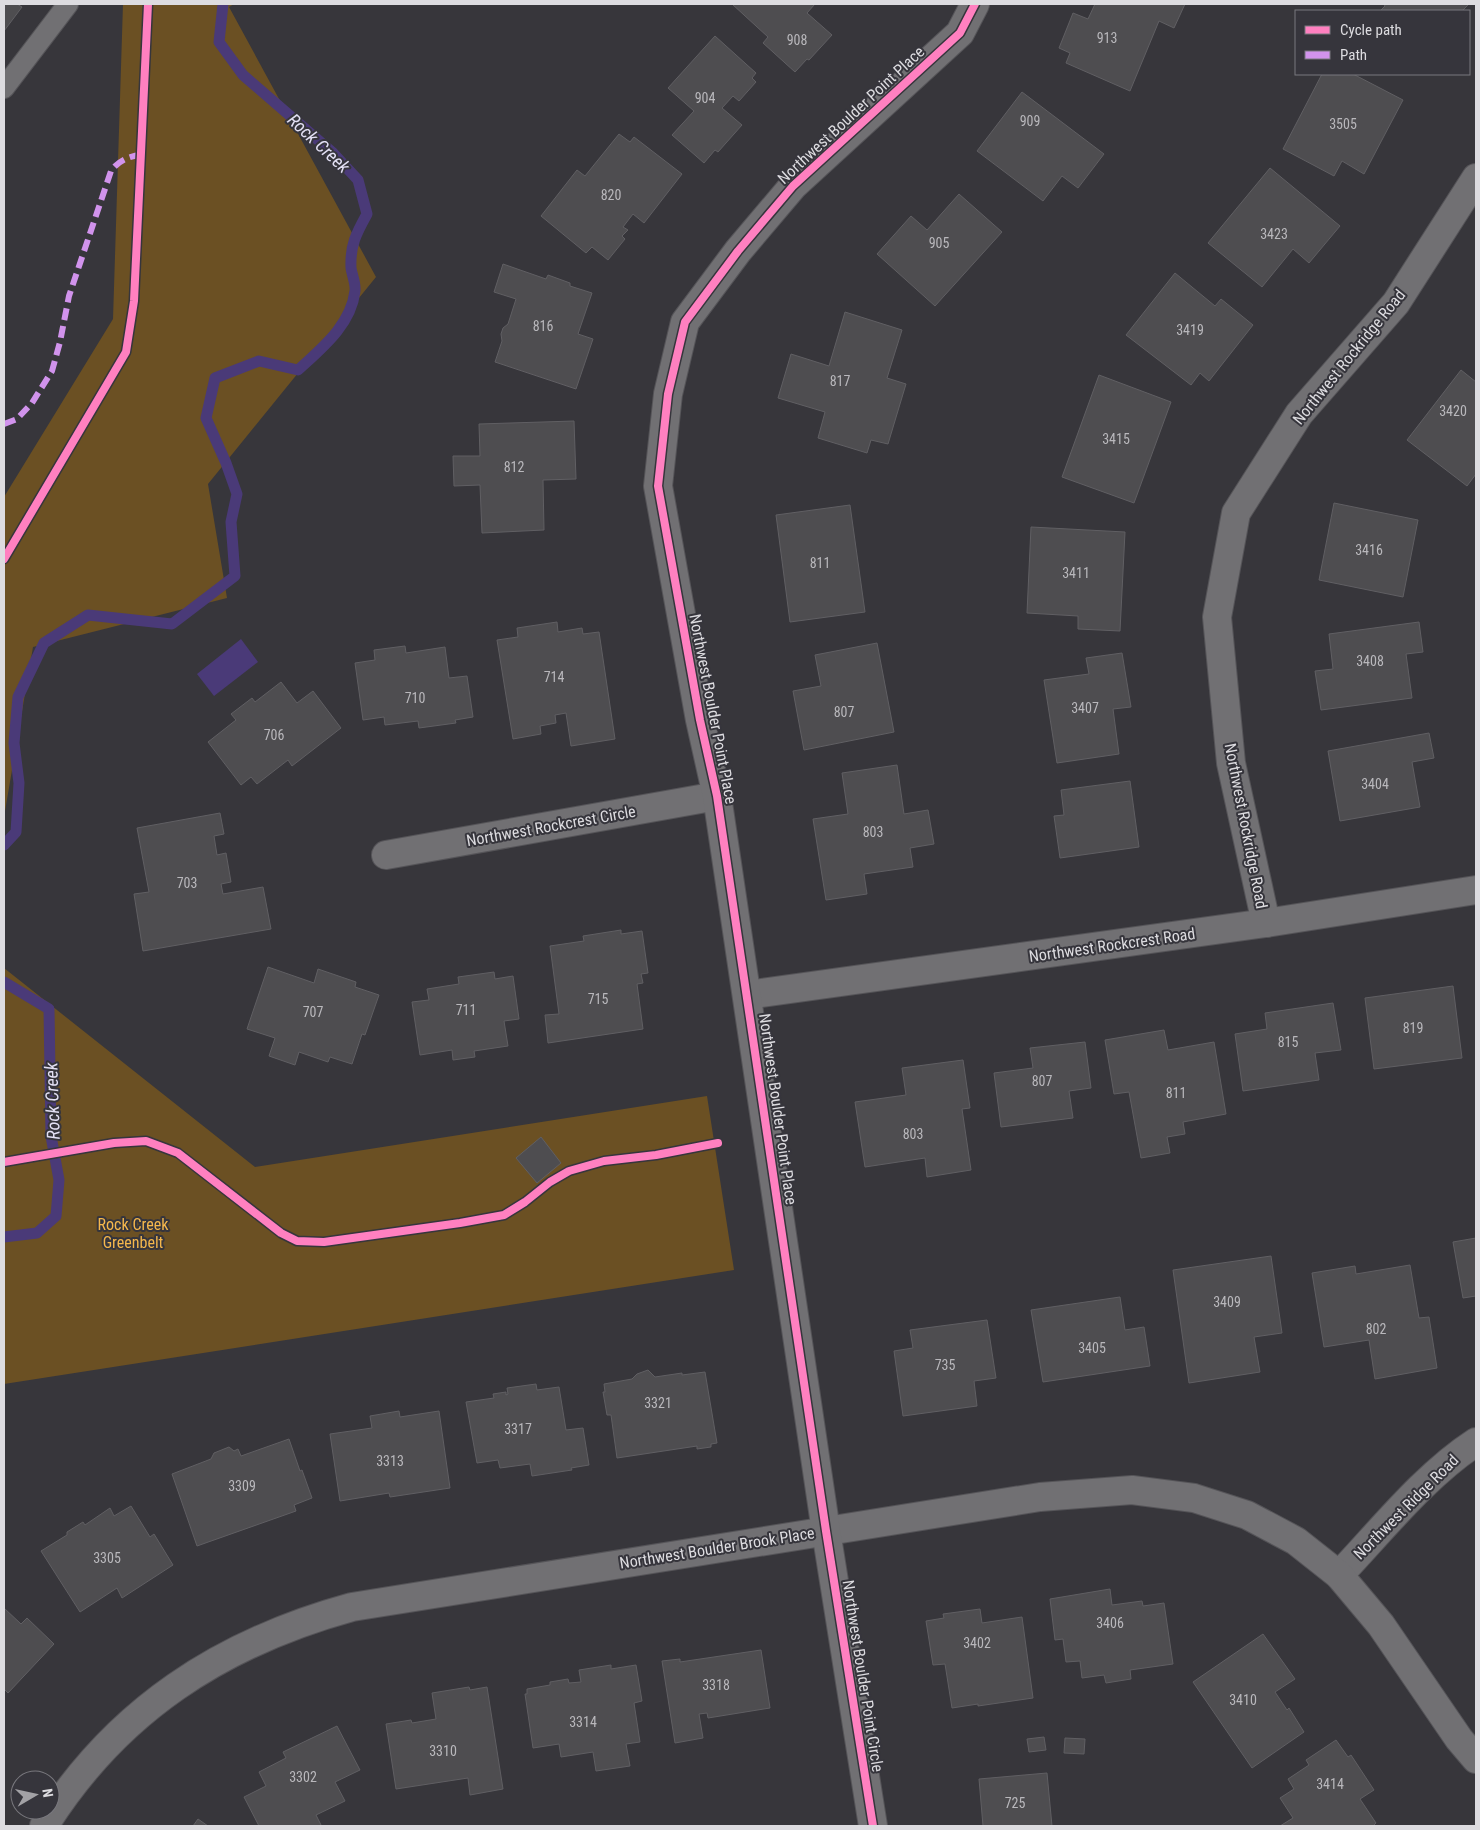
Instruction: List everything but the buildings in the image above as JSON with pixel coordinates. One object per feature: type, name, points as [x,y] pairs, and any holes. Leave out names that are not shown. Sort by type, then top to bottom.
[{"type":"street","name":"Northwest Boulder Point Place","points":[[826,1531],[717,796],[698,711],[658,486],[668,394],[685,322],[738,251],[793,186],[960,33],[975,4]]},
{"type":"street","name":"Northwest Rockridge Road","points":[[1266,923],[1231,763],[1217,616],[1236,513],[1299,414],[1396,303],[1476,178]]},
{"type":"street","name":"Northwest Rockcrest Circle","points":[[386,855],[717,796]]},
{"type":"street","name":"Northwest Rockcrest Road","points":[[747,995],[1266,923],[1476,890]]},
{"type":"street","name":"Northwest Ridge Road","points":[[1339,1576],[1424,1485],[1461,1452],[1476,1442]]},
{"type":"street","name":"Northwest Boulder Brook Place","points":[[44,1826],[55,1808],[107,1745],[136,1717],[168,1692],[202,1669],[237,1649],[313,1618],[352,1607],[1040,1497],[1132,1490],[1194,1498],[1247,1515],[1296,1541],[1339,1576],[1381,1625],[1459,1739],[1476,1759]]},
{"type":"street","name":"Northwest Boulder Point Circle","points":[[826,1531],[873,1826]]},
{"type":"lane","points":[[4,88],[68,4]]},
{"type":"green space","points":[[123,4],[234,4],[229,7],[376,277],[208,484],[227,598],[33,647],[4,817],[4,497],[113,319]]},
{"type":"green space","name":"Rock Creek Greenbelt","points":[[4,968],[255,1167],[707,1096],[734,1270],[4,1384]]},
{"type":"shaded area","points":[[241,639],[258,662],[214,696],[197,674]]},
{"type":"waterway","name":"Rock Creek","points":[[4,845],[16,832],[19,783],[14,743],[18,697],[44,643],[88,615],[172,624],[235,576],[231,522],[237,494],[226,463],[206,418],[215,378],[259,361],[298,370],[334,335],[348,315],[352,303],[355,288],[351,268],[353,246],[367,214],[358,180],[333,153],[243,75],[219,42],[223,4]]},
{"type":"waterway","name":"Rock Creek","points":[[4,982],[49,1009],[51,1136],[59,1180],[56,1216],[37,1233],[4,1237]]},
{"type":"marked path","points":[[4,424],[17,419],[32,403],[52,371],[69,296],[111,171],[124,160],[141,155]]},
{"type":"cycle path","points":[[4,559],[126,352],[134,301],[148,4]]},
{"type":"cycle path","points":[[873,1826],[826,1531],[717,796],[700,720],[658,486],[668,394],[685,322],[738,251],[793,186],[960,33],[975,4]]},
{"type":"cycle path","points":[[4,1162],[114,1143],[146,1141],[178,1153],[281,1233],[297,1241],[324,1242],[504,1215],[525,1202],[550,1182],[569,1171],[604,1161],[656,1155],[718,1143]]}]
